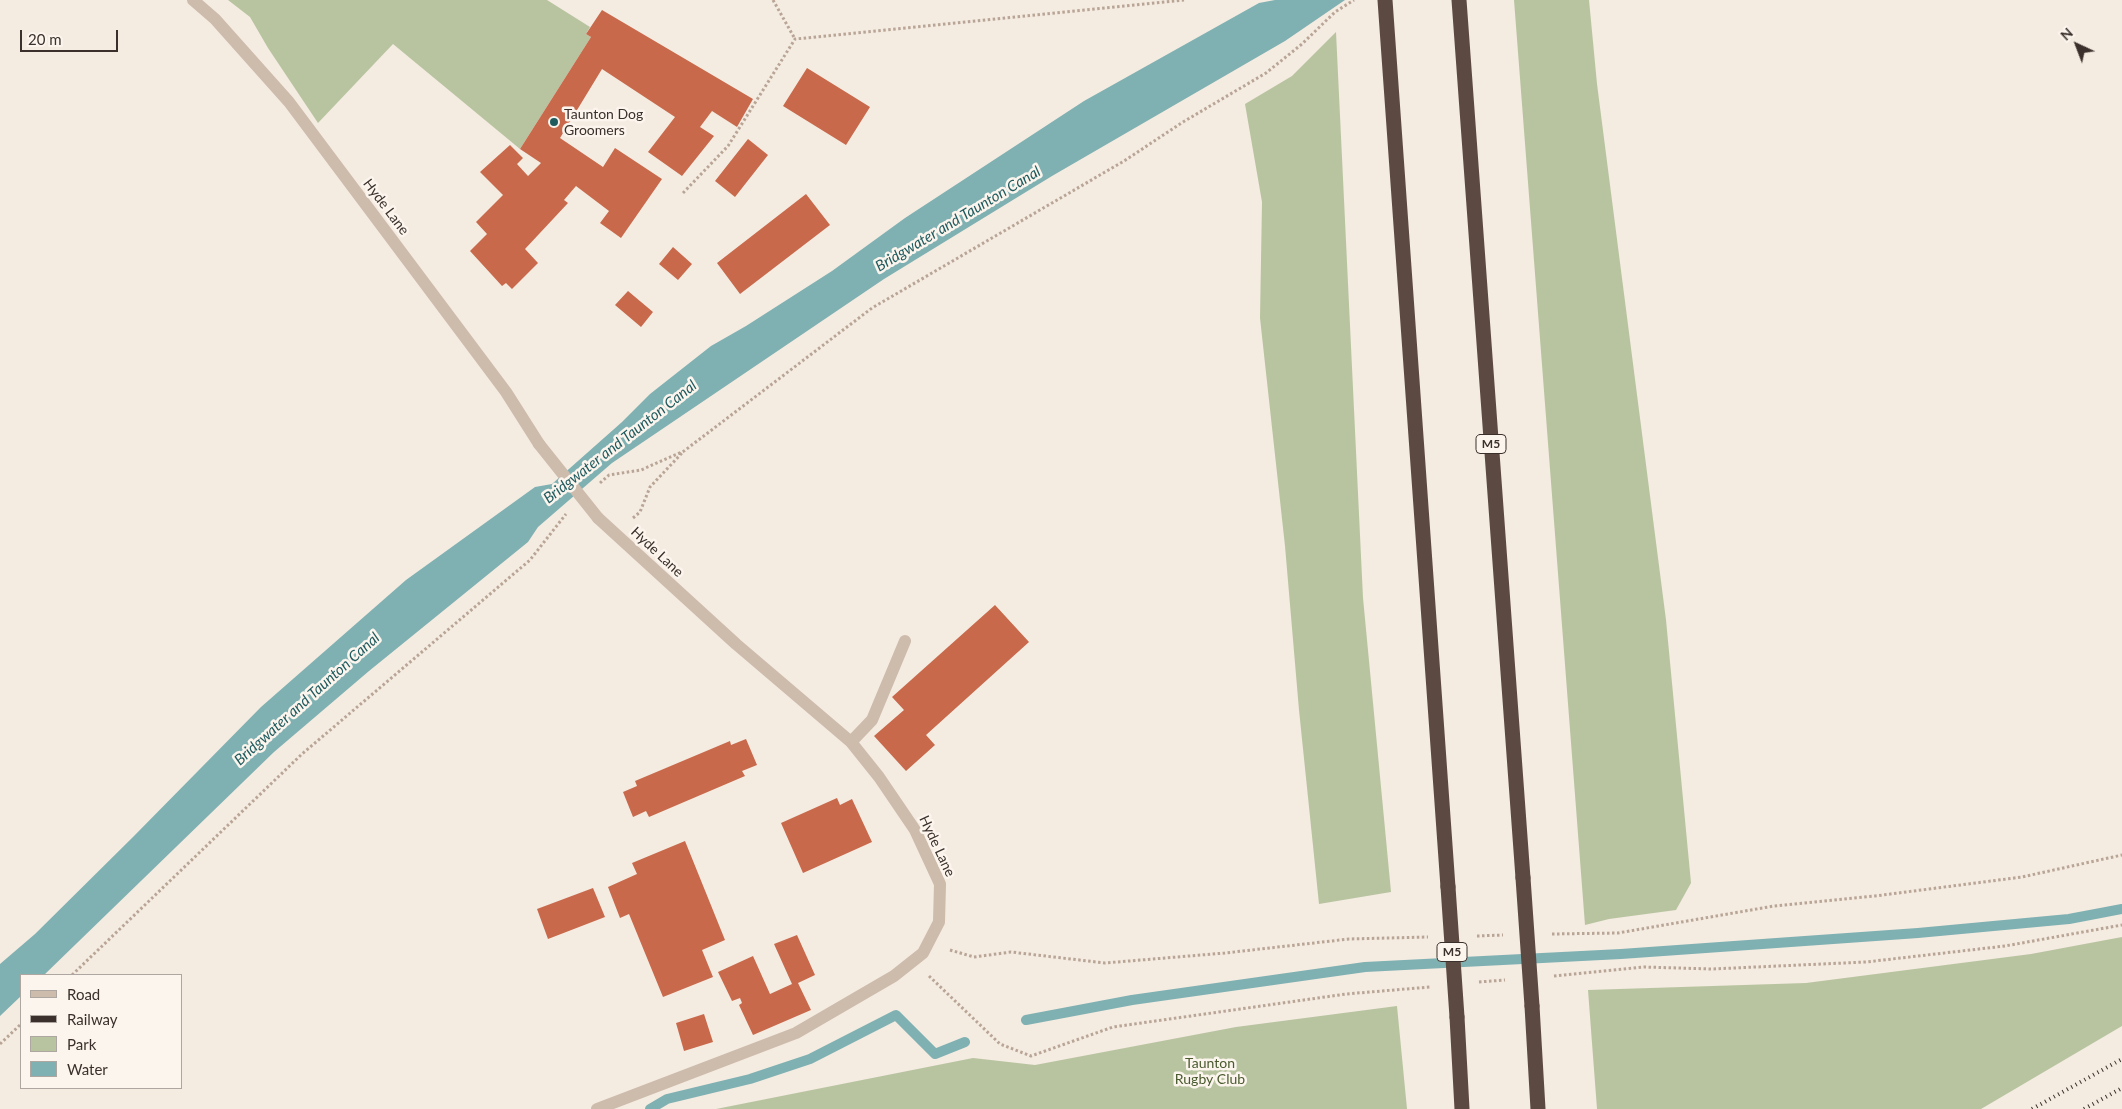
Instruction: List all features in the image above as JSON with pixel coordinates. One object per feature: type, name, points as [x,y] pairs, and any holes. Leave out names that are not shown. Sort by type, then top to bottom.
[{"type":"highway","name":"M5","points":[[1385,0],[1462,1109]]},
{"type":"highway","name":"M5","points":[[1459,5],[1523,878],[1538,1109]]},
{"type":"street","name":"Hyde Lane","points":[[193,0],[215,19],[289,102],[506,392],[539,444],[598,518],[736,644],[851,742],[879,777],[915,830],[940,884],[939,922],[923,953],[894,976],[796,1033],[597,1109]]},
{"type":"street","points":[[851,742],[872,720],[905,641]]},
{"type":"path","points":[[773,0],[795,39]]},
{"type":"path","points":[[795,39],[1184,0]]},
{"type":"path","points":[[614,533],[640,512],[650,487],[684,451],[872,308],[1124,161],[1183,122],[1266,73],[1302,44],[1335,12],[1354,0]]},
{"type":"path","points":[[683,193],[728,146],[795,39]]},
{"type":"path","points":[[596,486],[609,475],[642,470],[684,451]]},
{"type":"path","points":[[73,974],[302,754],[530,560],[550,532],[570,509]]},
{"type":"path","points":[[1544,976],[1644,967],[1712,969],[1866,962],[2005,946],[2122,925]]},
{"type":"path","points":[[911,962],[936,982],[1000,1044],[1031,1056],[1113,1027],[1346,994],[1435,986]]},
{"type":"path","points":[[1475,983],[1515,979]]},
{"type":"path","points":[[0,1044],[20,1025]]},
{"type":"green space","points":[[228,0],[547,0],[590,27],[586,34],[591,37],[520,149],[393,44],[318,123],[268,48],[250,17]]},
{"type":"green space","points":[[1514,0],[1589,0],[1597,84],[1666,620],[1691,883],[1676,910],[1609,919],[1585,925]]},
{"type":"green space","points":[[1336,32],[1363,598],[1391,892],[1319,904],[1299,710],[1285,546],[1260,318],[1262,202],[1245,104],[1292,76]]},
{"type":"green space","points":[[2122,937],[2122,1026],[1981,1109],[1597,1109],[1588,990],[1806,983],[2031,954]]},
{"type":"green space","name":"Taunton Rugby Club","points":[[1397,1006],[1407,1109],[716,1109],[973,1058],[1035,1065],[1236,1027]]},
{"type":"water","name":"Bridgwater and Taunton Canal","points":[[1275,0],[1345,0],[1285,41],[1052,176],[884,279],[612,463],[538,527],[528,542],[369,671],[274,752],[45,974],[20,974],[20,997],[0,1016],[0,964],[35,934],[261,707],[406,580],[535,487],[552,484],[622,422],[650,394],[711,346],[832,271],[905,218],[1084,101],[1259,3]]},
{"type":"building","name":"Taunton Dog Groomers","points":[[602,10],[753,99],[737,127],[712,111],[700,127],[714,136],[682,176],[648,152],[675,117],[602,69],[560,138],[603,167],[615,148],[662,179],[621,238],[600,223],[609,211],[576,186],[564,200],[568,203],[525,249],[538,263],[512,289],[506,283],[502,286],[470,251],[487,234],[476,222],[503,195],[480,172],[510,145],[523,158],[517,164],[528,176],[541,163],[520,149],[591,37],[586,34]]},
{"type":"building","points":[[807,68],[870,107],[846,145],[783,106]]},
{"type":"building","points":[[748,139],[768,155],[735,197],[715,181]]},
{"type":"building","points":[[806,194],[830,225],[740,294],[717,263]]},
{"type":"building","points":[[673,247],[692,264],[678,280],[659,264]]},
{"type":"building","points":[[628,291],[653,312],[641,327],[615,305]]},
{"type":"building","points":[[995,605],[1029,642],[926,735],[935,745],[906,771],[874,736],[904,710],[892,697]]},
{"type":"building","points":[[746,739],[757,765],[742,771],[745,776],[649,817],[646,811],[633,817],[623,792],[637,786],[635,781],[730,741],[731,745]]},
{"type":"building","points":[[837,798],[840,805],[852,799],[872,842],[803,873],[781,823]]},
{"type":"building","points":[[685,841],[725,940],[702,950],[713,977],[663,997],[629,914],[620,918],[608,887],[637,874],[632,863]]},
{"type":"building","points":[[593,888],[605,917],[548,939],[537,909]]},
{"type":"building","points":[[797,935],[815,975],[798,983],[811,1010],[753,1035],[739,1005],[742,1003],[740,998],[732,1001],[718,972],[753,956],[770,994],[792,984],[774,944]]},
{"type":"building","points":[[704,1014],[713,1042],[684,1051],[676,1023]]},
{"type":"waterway","points":[[1026,1020],[1132,1000],[1365,967],[1621,954],[1918,933],[2069,919],[2122,909]]},
{"type":"waterway","points":[[650,1109],[667,1099],[750,1079],[810,1059],[896,1015],[935,1054],[965,1042]]},
{"type":"railway","points":[[2032,1109],[2122,1059]]},
{"type":"railway","points":[[2084,1109],[2122,1088]]},
{"type":"place","name":"Taunton Dog Groomers","points":[[554,122]]}]
